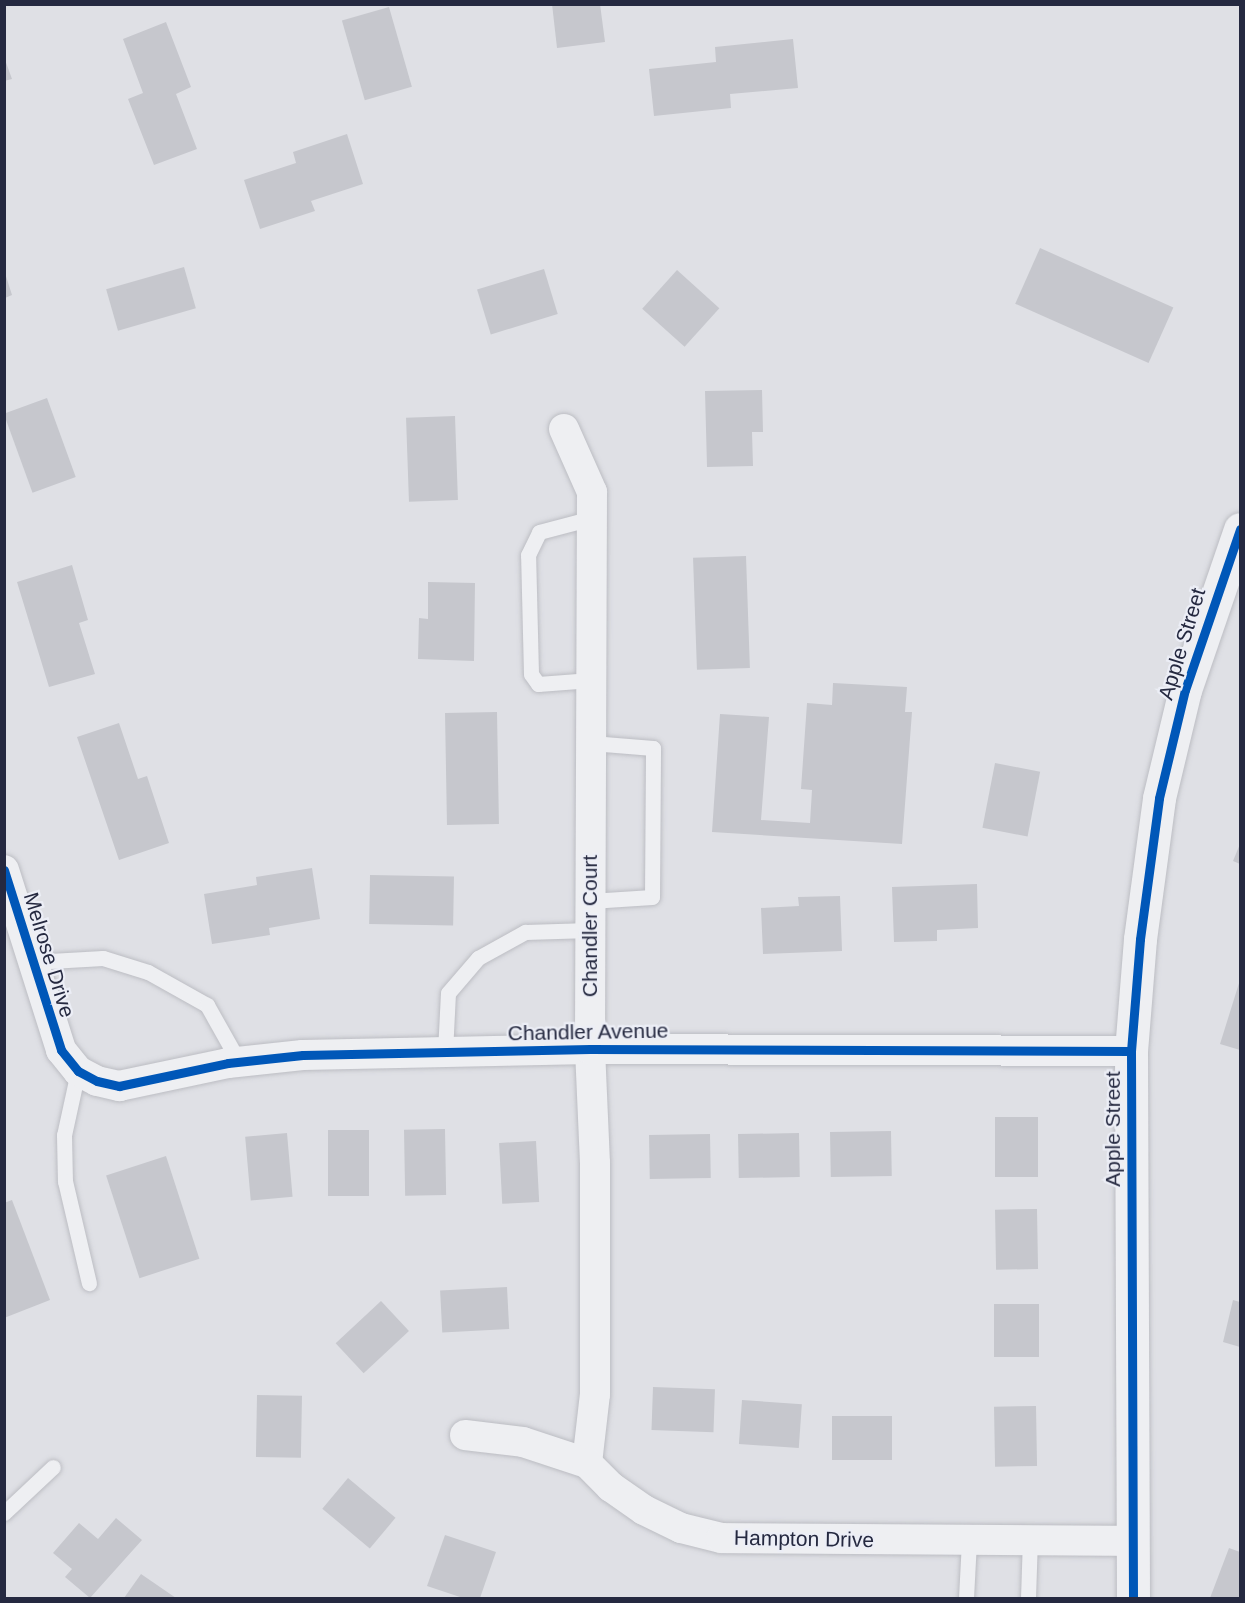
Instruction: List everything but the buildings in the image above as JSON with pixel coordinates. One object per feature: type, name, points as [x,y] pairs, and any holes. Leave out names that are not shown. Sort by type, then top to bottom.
[{"type":"street","name":"Chandler Court","points":[[564,429],[592,492],[590,1049],[595,1163],[595,1394],[587,1463]]},
{"type":"street","name":"Apple Street","points":[[1133,1599],[1131,1051],[1140,939],[1159,798],[1185,690],[1240,528]]},
{"type":"street","name":"Melrose Drive","points":[[4,870],[32,962],[70,1060]]},
{"type":"street","name":"Chandler Avenue","points":[[70,1060],[98,1081],[119,1086],[238,1062],[303,1055],[590,1049],[1131,1051]]},
{"type":"street","name":"Hampton Drive","points":[[465,1436],[523,1442],[587,1463],[611,1487],[644,1510],[681,1528],[721,1538],[1133,1541]]},
{"type":"lane","points":[[591,680],[538,684],[531,674],[528,555],[539,532],[592,518]]},
{"type":"lane","points":[[446,1052],[448,993],[478,958],[525,932],[590,916],[652,897],[653,748],[591,743]]},
{"type":"lane","points":[[32,962],[104,958],[148,972],[207,1005],[238,1062]]},
{"type":"lane","points":[[70,1060],[63,1135],[65,1181],[89,1283]]},
{"type":"lane","points":[[4,1513],[53,1467]]},
{"type":"lane","points":[[1028,1599],[1030,1539]]},
{"type":"lane","points":[[966,1599],[969,1540]]},
{"type":"cycle path","points":[[1133,1598],[1131,1051],[1140,939],[1159,798],[1185,690],[1240,529]]},
{"type":"cycle path","points":[[4,870],[61,1050],[78,1071],[97,1081],[119,1086],[228,1063],[303,1055],[590,1049],[1131,1051]]}]
